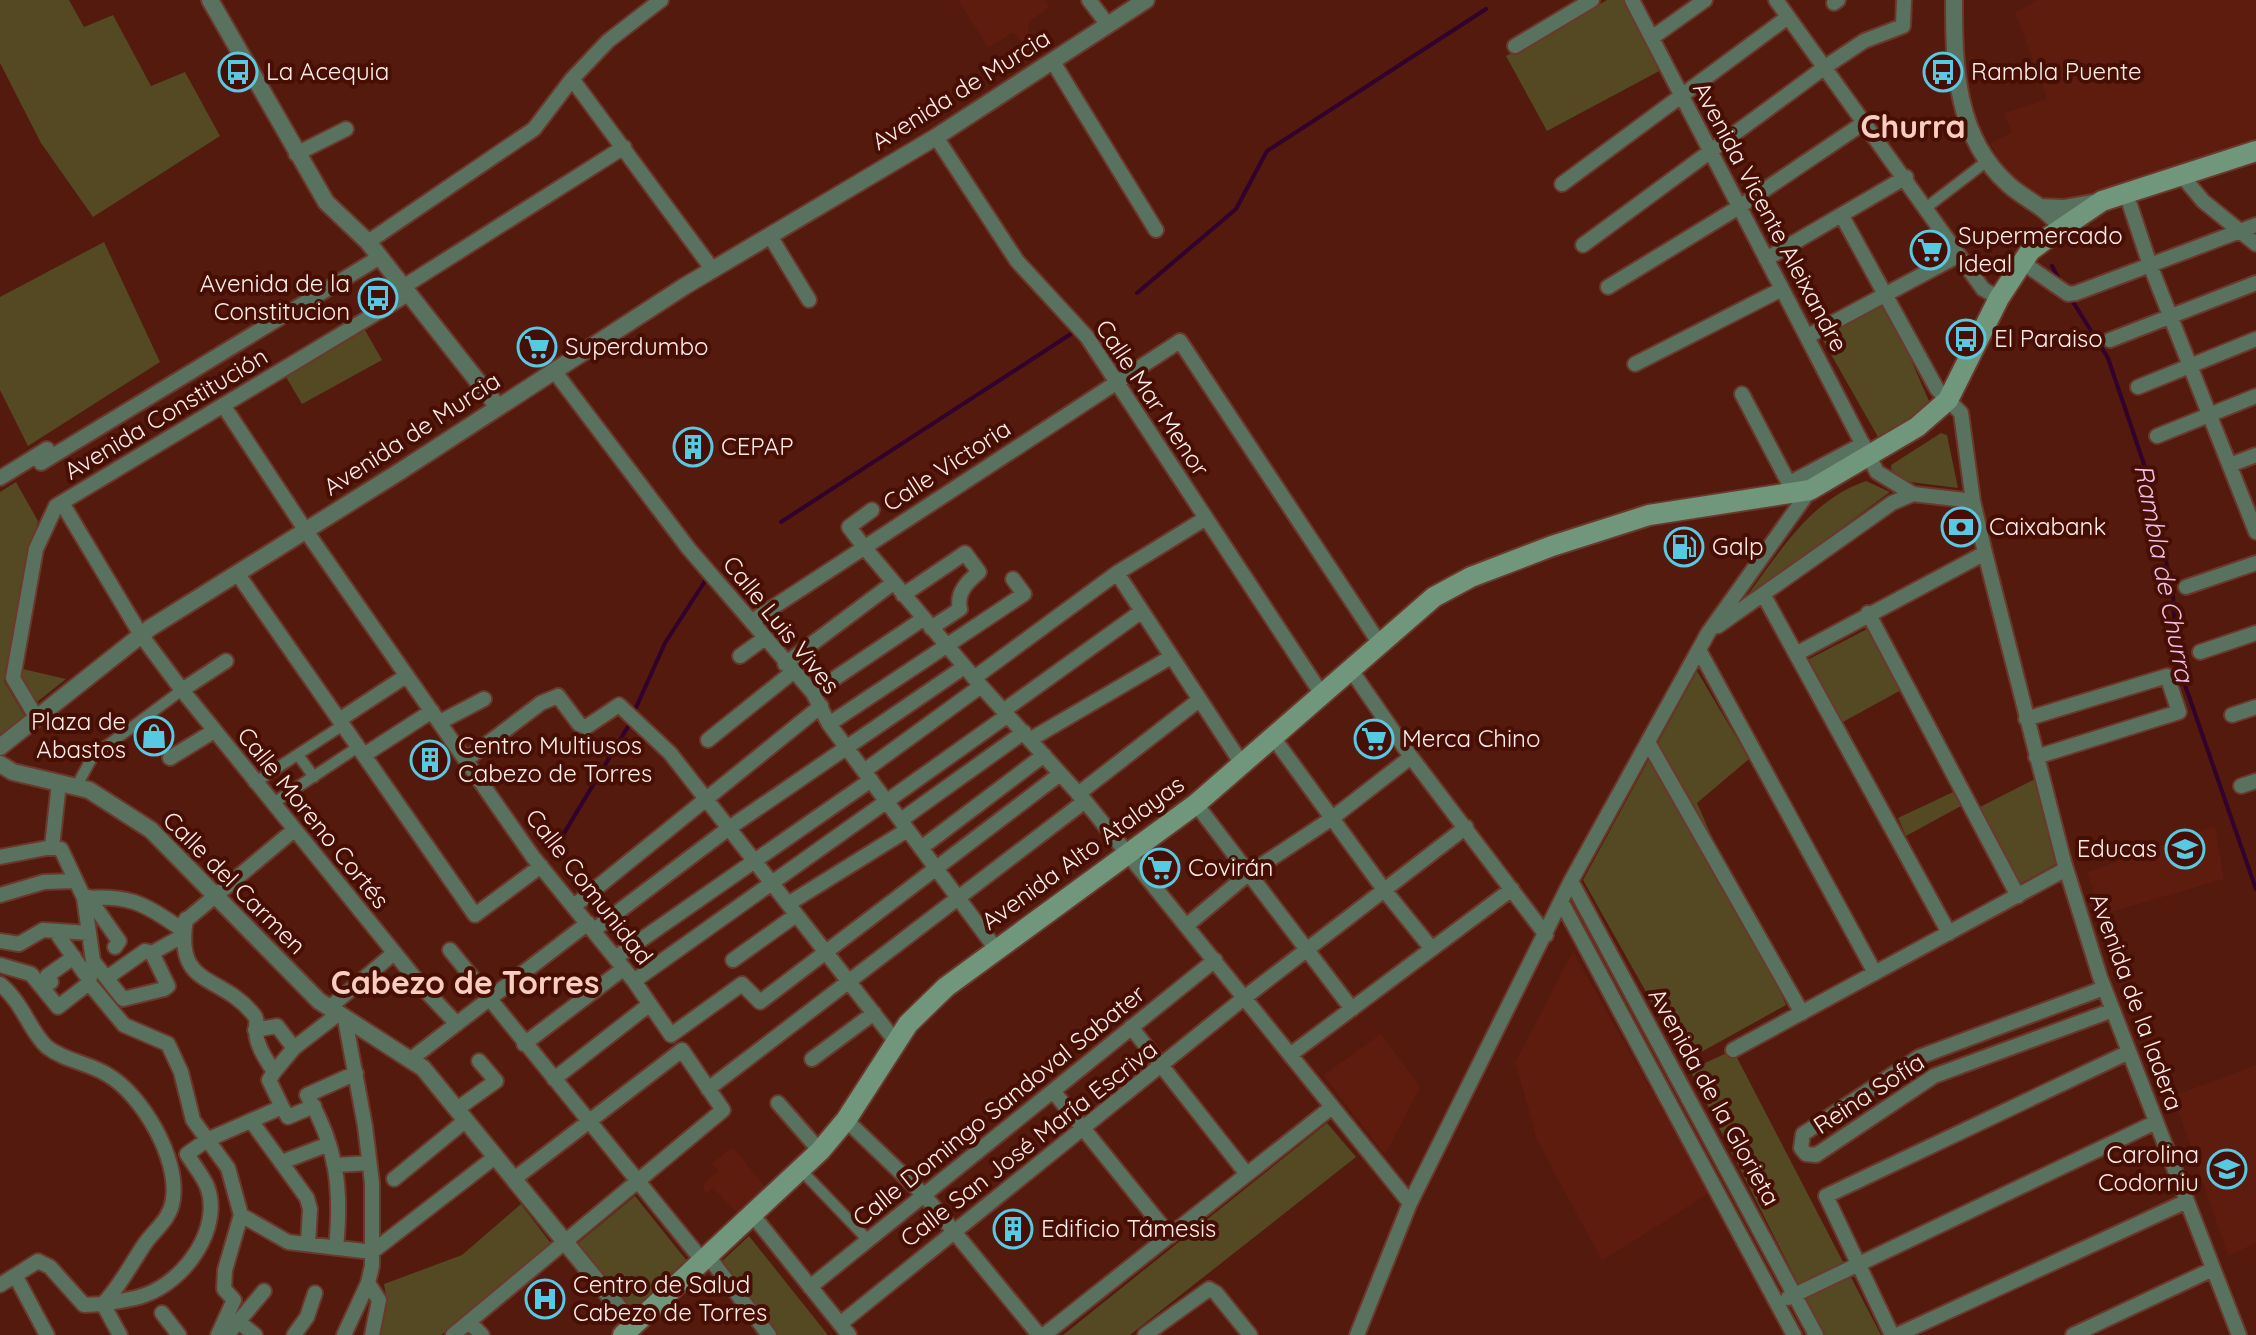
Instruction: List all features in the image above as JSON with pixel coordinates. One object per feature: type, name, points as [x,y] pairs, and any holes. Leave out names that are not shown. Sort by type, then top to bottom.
[{"type":"main road","points":[[2067,224],[2130,205],[2256,151]]},
{"type":"main road","points":[[1798,489],[1865,450],[1928,419],[1948,400],[1999,298],[2026,257],[2067,224],[2102,201],[2256,163]]},
{"type":"main road","name":"Avenida Alto Atalayas","points":[[629,1331],[820,1151],[846,1120],[908,1024],[946,987],[1196,804],[1434,597],[1471,577],[1552,546],[1649,515],[1798,489]]},
{"type":"street","points":[[210,0],[326,202],[368,242],[498,407]]},
{"type":"street","points":[[368,242],[534,129],[572,79],[608,41],[661,0]]},
{"type":"street","points":[[1089,0],[1108,25]]},
{"type":"street","name":"Avenida de Murcia","points":[[0,747],[141,635],[713,270],[936,137],[1146,0]]},
{"type":"street","points":[[1515,46],[1592,0]]},
{"type":"street","name":"Avenida Vicente Aleixandre","points":[[1632,0],[1877,472],[1913,494]]},
{"type":"street","points":[[1653,37],[1688,5],[1705,0]]},
{"type":"street","points":[[1776,0],[1906,177],[1983,289],[1999,298]]},
{"type":"street","points":[[1583,245],[1711,154],[1825,67],[1864,41],[1903,26],[1904,0]]},
{"type":"street","points":[[1954,0],[1955,84],[1987,161],[2009,185],[2067,224]]},
{"type":"street","points":[[1562,184],[1788,17]]},
{"type":"street","points":[[1053,62],[1156,230]]},
{"type":"street","points":[[572,79],[713,270]]},
{"type":"street","points":[[1608,287],[1739,207],[1865,122]]},
{"type":"street","points":[[296,154],[346,129]]},
{"type":"street","name":"Calle Mar Menor","points":[[936,137],[1017,261],[1087,337],[1321,693]]},
{"type":"street","name":"Avenida Constitución","points":[[36,717],[13,678],[36,549],[56,506],[405,290],[624,147]]},
{"type":"street","points":[[1927,207],[1987,161]]},
{"type":"street","points":[[1766,259],[1906,177]]},
{"type":"street","points":[[2187,182],[2256,244]]},
{"type":"street","points":[[2039,206],[2064,208],[2102,201]]},
{"type":"street","points":[[2130,205],[2150,265],[2256,532]]},
{"type":"street","name":"Avenida de la ladera","points":[[1842,216],[1937,389],[1961,413],[1973,501],[2066,869],[2104,988],[2239,1335]]},
{"type":"street","points":[[2026,257],[2068,294],[2256,225]]},
{"type":"street","points":[[770,236],[809,300]]},
{"type":"street","points":[[1808,336],[1959,255]]},
{"type":"street","points":[[41,463],[380,257]]},
{"type":"street","points":[[2110,340],[2256,283]]},
{"type":"street","points":[[1635,364],[1782,289]]},
{"type":"street","points":[[0,478],[263,318]]},
{"type":"street","points":[[2138,387],[2256,339]]},
{"type":"street","name":"Calle Victoria","points":[[752,621],[1180,341],[1380,644]]},
{"type":"street","name":"Calle Luis Vives","points":[[555,372],[689,549],[817,700],[829,724],[996,949]]},
{"type":"street","points":[[1357,1335],[1410,1203],[1571,881],[1708,633],[1798,489],[1742,394]]},
{"type":"street","points":[[2157,436],[2256,396]]},
{"type":"street","name":"Calle Comunidad","points":[[223,405],[406,676],[416,696],[436,716],[467,759],[525,852],[541,866],[591,926],[671,1035],[742,984],[760,1002],[825,952]]},
{"type":"street","points":[[2230,465],[2256,455]]},
{"type":"street","points":[[2240,491],[2256,484]]},
{"type":"street","points":[[1708,633],[1892,503],[1913,494],[1973,501]]},
{"type":"street","name":"Calle Moreno Cortés","points":[[62,503],[141,635],[182,690],[254,783],[394,953],[457,1024]]},
{"type":"street","points":[[872,510],[849,527],[864,547],[927,624],[1081,798],[1410,1203]]},
{"type":"street","points":[[411,1059],[490,997],[729,828],[847,748],[973,677],[1117,573],[1206,518]]},
{"type":"street","points":[[574,906],[708,800],[817,700],[927,624],[960,609],[958,601],[965,583],[979,572],[965,553],[898,589],[789,668],[708,740]]},
{"type":"street","points":[[1796,654],[1985,553]]},
{"type":"street","points":[[2186,587],[2256,563]]},
{"type":"street","points":[[237,573],[341,723],[467,894],[475,915],[541,866]]},
{"type":"street","points":[[1117,573],[1242,764]]},
{"type":"street","points":[[829,724],[948,648],[1024,594],[1013,579]]},
{"type":"street","points":[[1763,594],[1949,933]]},
{"type":"street","points":[[634,981],[887,802],[1142,611]]},
{"type":"street","points":[[1868,613],[2018,896]]},
{"type":"street","points":[[2200,652],[2256,633]]},
{"type":"street","points":[[740,656],[765,638]]},
{"type":"street","points":[[1699,650],[1875,973]]},
{"type":"street","points":[[733,960],[792,909],[1027,735],[1171,657]]},
{"type":"street","points":[[76,787],[93,756],[226,661]]},
{"type":"street","points":[[1351,670],[1411,757],[1546,935]]},
{"type":"street","points":[[254,783],[298,755],[406,676]]},
{"type":"street","points":[[2026,719],[2167,676],[2179,712],[2036,757]]},
{"type":"street","points":[[524,1044],[619,963],[756,863],[867,776],[973,677]]},
{"type":"street","points":[[467,759],[541,703],[558,696],[579,724],[586,727],[619,705],[670,753],[896,1042]]},
{"type":"street","points":[[272,804],[358,744],[484,699]]},
{"type":"street","points":[[708,1089],[959,900],[1199,700]]},
{"type":"street","points":[[2232,715],[2256,707]]},
{"type":"street","points":[[170,758],[214,731]]},
{"type":"street","points":[[1273,737],[1331,819],[1432,949]]},
{"type":"street","points":[[1648,742],[1802,1013]]},
{"type":"street","points":[[298,755],[314,777]]},
{"type":"street","points":[[921,848],[1044,755]]},
{"type":"street","points":[[1186,926],[1248,874],[1331,819],[1411,757]]},
{"type":"street","name":"Calle del Carmen","points":[[0,764],[13,772],[89,790],[151,830],[337,1014],[411,1059],[462,1115],[567,1244],[629,1331]]},
{"type":"street","points":[[825,952],[1060,774]]},
{"type":"street","points":[[2241,786],[2256,781]]},
{"type":"street","points":[[52,847],[59,783]]},
{"type":"street","points":[[1196,804],[1352,1009]]},
{"type":"street","name":"Calle San José María Escriva","points":[[844,1329],[954,1230],[1244,998],[1466,827]]},
{"type":"street","points":[[152,953],[214,895],[294,830]]},
{"type":"street","points":[[0,857],[52,847],[61,849],[75,881],[119,941],[115,947]]},
{"type":"street","points":[[1733,1050],[2066,869]]},
{"type":"street","points":[[0,895],[44,882],[75,881]]},
{"type":"street","name":"Avenida de la Glorieta","points":[[1571,881],[1797,1294],[1816,1335]]},
{"type":"street","points":[[1290,1055],[1512,889]]},
{"type":"street","points":[[86,898],[115,896],[145,903],[183,927]]},
{"type":"street","points":[[0,965],[31,974],[58,1007],[90,972],[86,898]]},
{"type":"street","name":"Avenida de la Glorieta","points":[[1562,903],[1794,1335]]},
{"type":"street","points":[[183,927],[186,964],[222,991],[236,994],[257,1019],[255,1030],[258,1046],[274,1072]]},
{"type":"street","points":[[0,941],[19,944],[43,930],[89,933]]},
{"type":"street","points":[[56,932],[74,957],[90,972],[124,1025],[168,1044],[181,1072],[193,1120],[228,1168],[241,1215],[225,1270],[224,1289],[234,1300],[218,1335]]},
{"type":"street","points":[[450,950],[763,1333]]},
{"type":"street","points":[[90,972],[108,977],[123,999],[168,986],[152,953],[145,951],[108,977]]},
{"type":"street","points":[[314,1106],[288,1117],[269,1080],[294,1048],[337,1014],[394,953]]},
{"type":"street","points":[[51,982],[47,976],[74,957]]},
{"type":"street","name":"Calle Domingo Sandoval Sabater","points":[[810,1287],[1215,960]]},
{"type":"street","points":[[0,984],[17,998],[46,1046],[75,1063],[107,1074],[137,1097],[156,1129],[170,1171],[173,1199],[163,1225],[145,1243],[131,1271],[103,1304]]},
{"type":"street","name":"Reina Sofía","points":[[2104,988],[1919,1057],[1803,1134],[1801,1148],[1806,1154],[1816,1155],[1934,1076],[2113,1010]]},
{"type":"street","points":[[554,1079],[650,1004]]},
{"type":"street","points":[[812,1059],[874,1013]]},
{"type":"street","points":[[337,1014],[356,1073],[369,1163],[372,1252],[368,1283],[344,1335]]},
{"type":"street","points":[[255,1030],[277,1026],[294,1048]]},
{"type":"street","points":[[1131,1027],[1246,1173]]},
{"type":"street","points":[[453,1335],[567,1244],[723,1110],[682,1050],[514,1179]]},
{"type":"street","points":[[2129,1052],[1826,1196],[1857,1265],[1894,1335],[2187,1201]]},
{"type":"street","points":[[394,1179],[496,1081],[479,1061]]},
{"type":"street","points":[[336,1248],[340,1215],[337,1165],[307,1095],[356,1073]]},
{"type":"street","points":[[1053,1091],[1170,1236]]},
{"type":"street","points":[[778,1103],[820,1151]]},
{"type":"street","points":[[0,1285],[38,1261],[50,1267],[84,1305],[147,1295],[190,1262],[207,1231],[212,1213],[207,1186],[187,1154],[207,1140],[282,1107]]},
{"type":"street","points":[[846,1120],[924,1195],[1042,1335],[1332,1107]]},
{"type":"street","points":[[252,1122],[307,1198],[310,1209],[308,1244]]},
{"type":"street","points":[[1779,1303],[2156,1122]]},
{"type":"street","points":[[282,1162],[329,1144]]},
{"type":"street","points":[[241,1215],[288,1242],[372,1252],[495,1157]]},
{"type":"street","points":[[337,1165],[369,1163]]},
{"type":"street","points":[[800,1169],[868,1240]]},
{"type":"street","points":[[751,1213],[844,1329]]},
{"type":"street","points":[[2073,1335],[2213,1269]]},
{"type":"street","points":[[16,1277],[47,1335]]},
{"type":"street","points":[[368,1283],[379,1300],[372,1335]]},
{"type":"street","points":[[1145,1335],[1209,1289],[1216,1293],[1250,1335]]},
{"type":"street","points":[[227,1335],[264,1291]]},
{"type":"street","points":[[294,1335],[307,1317],[315,1293]]},
{"type":"street","points":[[103,1304],[120,1335]]},
{"type":"street","points":[[162,1313],[179,1335]]},
{"type":"street","points":[[238,1321],[255,1335]]},
{"type":"street","points":[[469,1322],[482,1335]]},
{"type":"shaded area","points":[[0,0],[69,0],[84,27],[113,15],[151,86],[185,72],[220,136],[93,217],[41,143],[0,63]]},
{"type":"shaded area","points":[[958,0],[1045,0],[1050,7],[1029,22],[1028,28],[1043,51],[1031,59],[1016,34],[1012,33],[988,48]]},
{"type":"shaded area","points":[[1607,0],[1628,0],[1663,69],[1547,131],[1506,56]]},
{"type":"shaded area","points":[[2038,0],[2256,0],[2256,138],[2069,204],[2030,199],[2010,179],[1990,143],[2012,133],[2004,113],[2047,99],[2015,12]]},
{"type":"shaded area","points":[[104,242],[160,362],[28,446],[0,390],[0,297]]},
{"type":"shaded area","points":[[1885,300],[1932,408],[1878,437],[1820,335]]},
{"type":"shaded area","points":[[365,330],[382,360],[302,404],[286,377]]},
{"type":"shaded area","points":[[1941,433],[1947,435],[1958,488],[1910,482],[1892,475],[1891,465]]},
{"type":"shaded area","points":[[1866,481],[1890,492],[1743,601],[1811,515],[1846,490]]},
{"type":"shaded area","points":[[16,482],[38,521],[4,681],[26,718],[0,738],[0,492]]},
{"type":"shaded area","points":[[1871,627],[1903,689],[1841,723],[1809,659]]},
{"type":"shaded area","points":[[23,669],[66,679],[37,702],[20,679]]},
{"type":"shaded area","points":[[1697,671],[1749,759],[1697,803],[1786,1005],[1685,1061],[1583,880]]},
{"type":"shaded area","points":[[2035,779],[2058,863],[2018,885],[1978,808]]},
{"type":"shaded area","points":[[1953,792],[1961,806],[1906,836],[1898,818]]},
{"type":"shaded area","name":"Educas","points":[[2215,826],[2224,879],[2101,915],[2087,872]]},
{"type":"shaded area","points":[[1573,951],[1709,1193],[1602,1261],[1537,1140],[1515,1062]]},
{"type":"shaded area","points":[[1381,1034],[1420,1087],[1385,1155],[1323,1075]]},
{"type":"shaded area","points":[[1733,1050],[1881,1335],[1824,1335],[1690,1070]]},
{"type":"shaded area","name":"Carolina Codorniu","points":[[2256,1065],[2256,1243],[2228,1256],[2173,1096]]},
{"type":"shaded area","points":[[1327,1123],[1356,1157],[1130,1335],[1063,1335]]},
{"type":"shaded area","points":[[733,1147],[766,1188],[737,1213],[713,1188],[705,1194],[703,1183],[718,1171],[712,1163]]},
{"type":"shaded area","points":[[635,1196],[691,1266],[634,1312],[578,1243]]},
{"type":"shaded area","points":[[521,1204],[553,1246],[441,1335],[379,1335],[387,1302],[384,1284],[462,1255]]},
{"type":"shaded area","points":[[749,1236],[828,1335],[777,1335],[720,1263]]},
{"type":"waterway","points":[[1137,293],[1236,209],[1267,151],[1486,9]]},
{"type":"waterway","name":"Rambla de Churra","points":[[2052,266],[2061,283]]},
{"type":"waterway","name":"Rambla de Churra","points":[[2070,297],[2108,358],[2149,479],[2173,595],[2176,659],[2256,889]]},
{"type":"waterway","points":[[781,522],[1077,330]]},
{"type":"waterway","points":[[634,712],[665,643],[707,578]]},
{"type":"waterway","points":[[557,845],[632,720]]},
{"type":"place","name":"La Acequia","points":[[238,72]]},
{"type":"place","name":"Rambla Puente","points":[[1943,72]]},
{"type":"place","name":"Supermercado Ideal","points":[[1930,250]]},
{"type":"place","name":"Avenida de la Constitucion","points":[[378,298]]},
{"type":"place","name":"El Paraiso","points":[[1966,339]]},
{"type":"place","name":"Superdumbo","points":[[537,347]]},
{"type":"place","name":"CEPAP","points":[[693,447]]},
{"type":"place","name":"Caixabank","points":[[1961,527]]},
{"type":"place","name":"Galp","points":[[1684,547]]},
{"type":"place","name":"Plaza de Abastos","points":[[154,736]]},
{"type":"place","name":"Merca Chino","points":[[1374,739]]},
{"type":"place","name":"Centro Multiusos Cabezo de Torres","points":[[430,760]]},
{"type":"place","name":"Educas","points":[[2185,849]]},
{"type":"place","name":"Covirán","points":[[1160,868]]},
{"type":"place","name":"Carolina Codorniu","points":[[2227,1169]]},
{"type":"place","name":"Edificio Támesis","points":[[1013,1229]]},
{"type":"place","name":"Centro de Salud Cabezo de Torres","points":[[545,1299]]},
{"type":"district","name":"Churra","points":[[1913,127]]},
{"type":"district","name":"Cabezo de Torres","points":[[465,983]]}]
